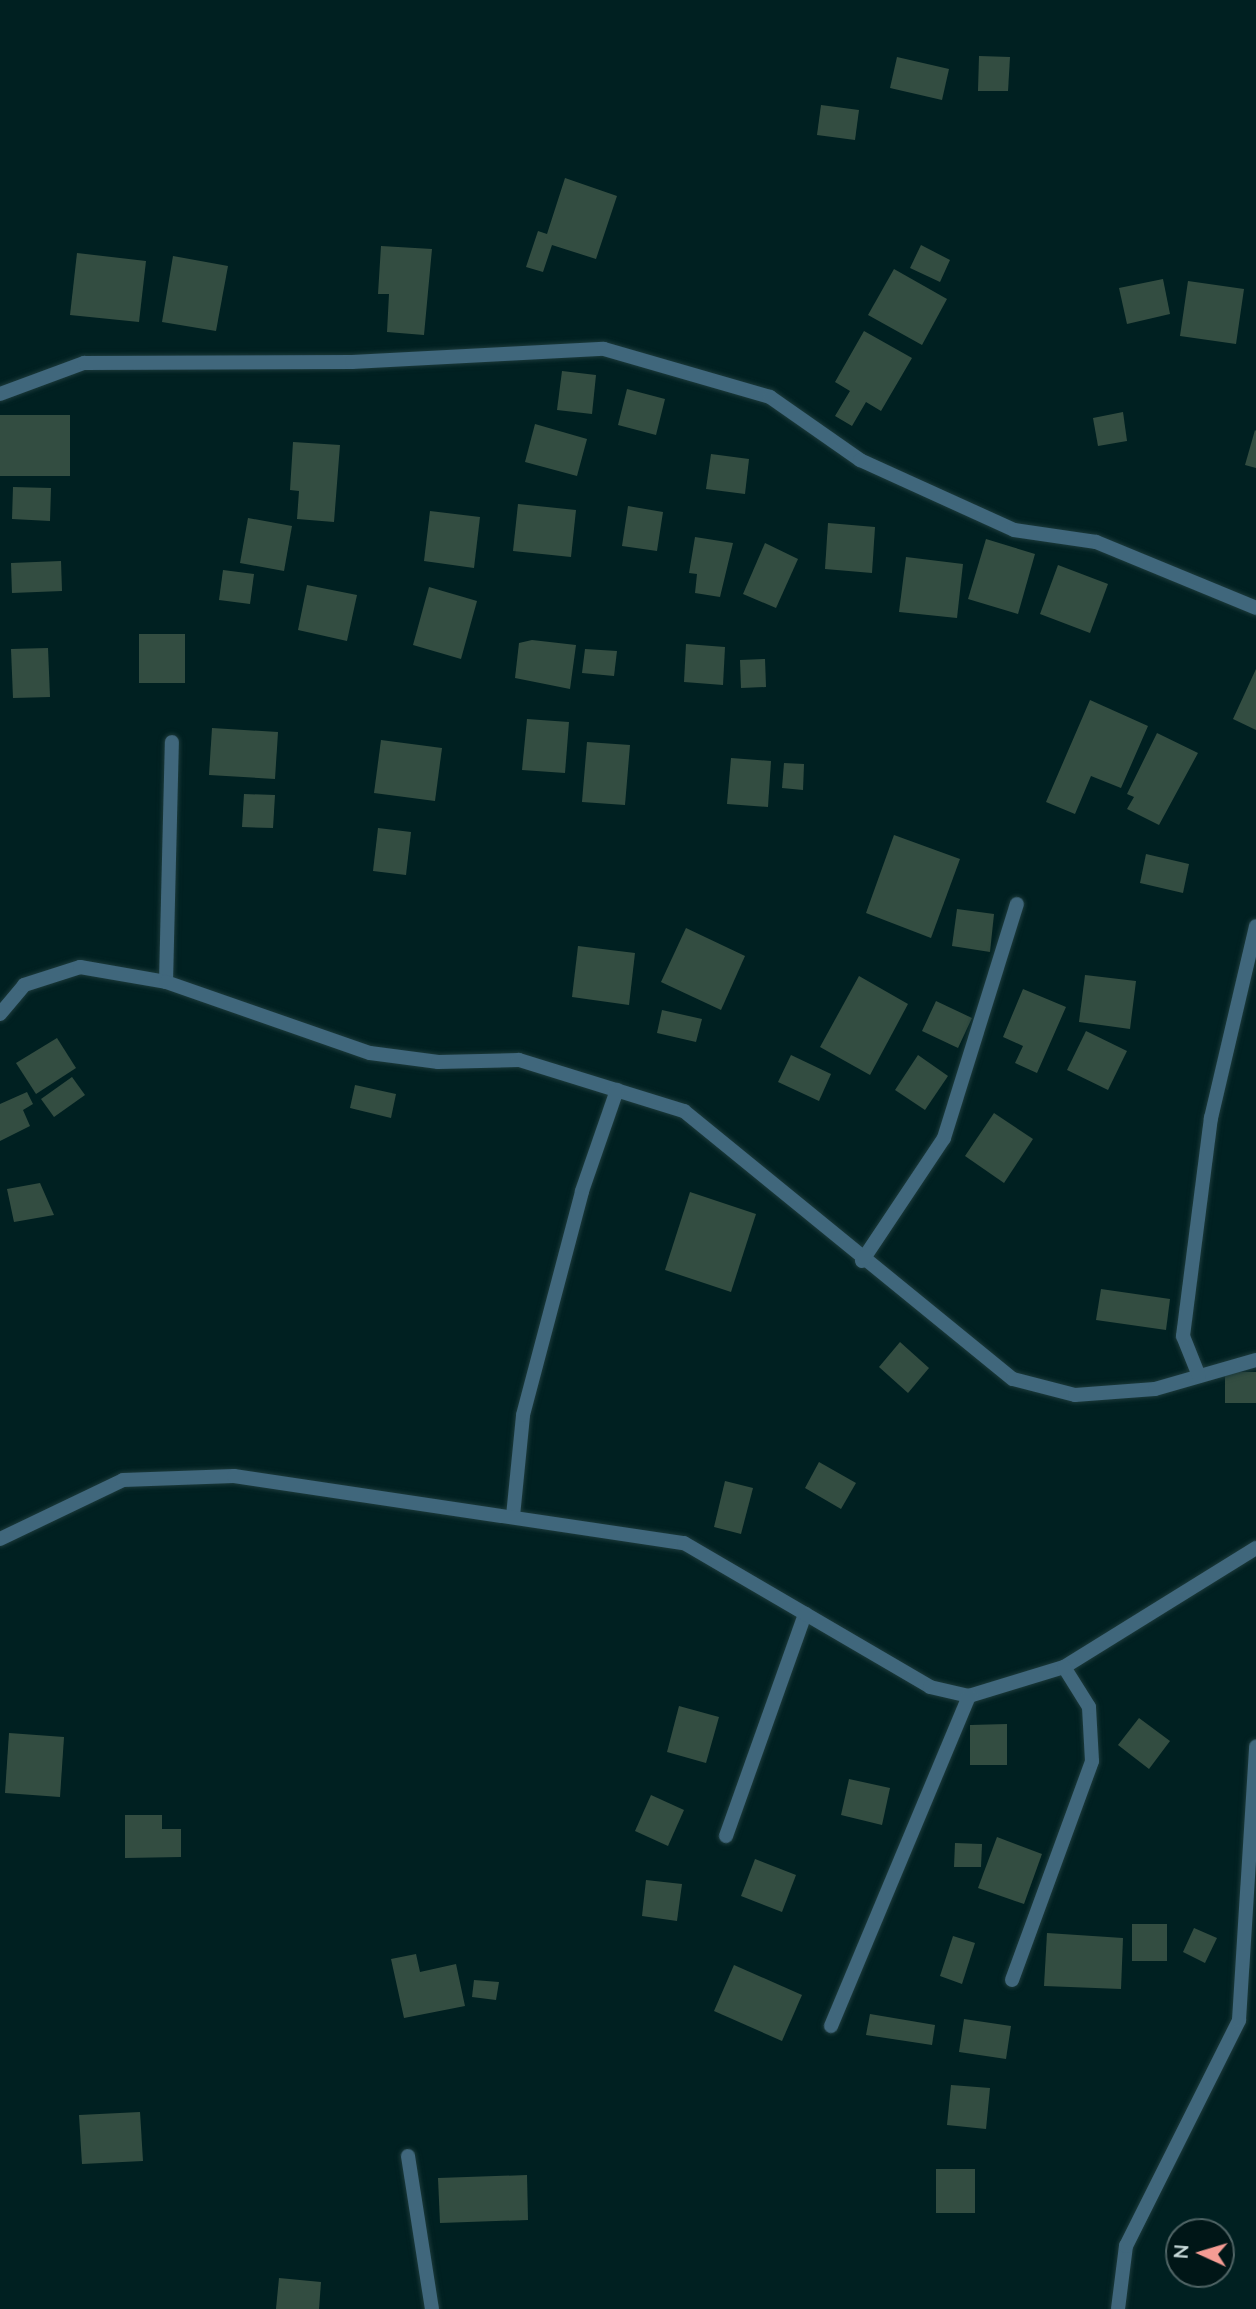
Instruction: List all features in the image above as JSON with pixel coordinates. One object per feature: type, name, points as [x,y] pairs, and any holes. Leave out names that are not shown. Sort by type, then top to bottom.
[{"type":"street","points":[[0,394],[83,363],[352,362],[604,349],[770,397],[860,460],[1014,530],[1096,542],[1256,608]]},
{"type":"street","points":[[166,982],[172,742]]},
{"type":"street","points":[[862,1261],[944,1138],[1017,904]]},
{"type":"street","points":[[1199,1376],[1184,1336],[1207,1145],[1256,926]]},
{"type":"street","points":[[0,1014],[24,985],[80,967],[166,982],[370,1053],[438,1062],[519,1060],[684,1111],[862,1261],[1013,1379],[1075,1395],[1154,1389],[1256,1360]]},
{"type":"street","points":[[513,1516],[523,1415],[582,1191],[617,1090]]},
{"type":"street","points":[[0,1539],[123,1480],[234,1476],[684,1543],[930,1687],[969,1696],[1064,1667],[1256,1548]]},
{"type":"street","points":[[726,1836],[805,1614]]},
{"type":"street","points":[[1012,1980],[1092,1761],[1089,1707],[1064,1667]]},
{"type":"street","points":[[831,2026],[969,1696]]},
{"type":"street","points":[[1118,2309],[1126,2246],[1239,2020],[1256,1747]]},
{"type":"street","points":[[408,2156],[432,2309]]},
{"type":"building","points":[[979,56],[1010,57],[1008,91],[978,91]]},
{"type":"building","points":[[897,57],[949,69],[942,100],[890,88]]},
{"type":"building","points":[[821,105],[859,110],[855,140],[817,135]]},
{"type":"building","points":[[565,178],[617,196],[596,259],[552,245],[543,272],[526,267],[538,231],[547,234]]},
{"type":"building","points":[[921,245],[950,260],[940,282],[910,268]]},
{"type":"building","points":[[381,246],[432,249],[424,335],[387,332],[389,294],[378,294]]},
{"type":"building","points":[[77,253],[146,261],[139,322],[70,315]]},
{"type":"building","points":[[173,256],[228,266],[216,331],[162,322]]},
{"type":"building","points":[[894,269],[947,299],[922,345],[868,315]]},
{"type":"building","points":[[1163,279],[1170,314],[1127,324],[1119,288]]},
{"type":"building","points":[[1188,281],[1244,289],[1236,344],[1180,336]]},
{"type":"building","points":[[864,331],[912,358],[881,411],[866,402],[852,426],[835,416],[850,391],[835,382]]},
{"type":"building","points":[[562,371],[596,375],[592,414],[557,410]]},
{"type":"building","points":[[627,389],[665,399],[656,435],[618,425]]},
{"type":"building","points":[[1123,412],[1127,441],[1098,446],[1093,418]]},
{"type":"building","points":[[0,415],[70,415],[70,476],[0,476]]},
{"type":"building","points":[[535,424],[587,439],[577,476],[525,462]]},
{"type":"building","points":[[1256,431],[1256,468],[1245,465]]},
{"type":"building","points":[[293,442],[340,445],[334,522],[297,519],[299,491],[290,490]]},
{"type":"building","points":[[711,454],[749,459],[745,494],[706,489]]},
{"type":"building","points":[[13,487],[51,488],[50,521],[12,519]]},
{"type":"building","points":[[518,504],[576,510],[571,557],[513,551]]},
{"type":"building","points":[[628,506],[663,512],[657,551],[622,546]]},
{"type":"building","points":[[430,511],[480,517],[474,568],[424,561]]},
{"type":"building","points":[[248,518],[292,526],[284,571],[240,563]]},
{"type":"building","points":[[828,523],[875,527],[872,573],[825,569]]},
{"type":"building","points":[[695,537],[733,543],[720,597],[695,593],[697,574],[689,573]]},
{"type":"building","points":[[986,539],[1035,554],[1018,614],[968,599]]},
{"type":"building","points":[[765,543],[798,559],[776,608],[743,594]]},
{"type":"building","points":[[906,557],[963,564],[957,618],[899,612]]},
{"type":"building","points":[[61,561],[62,591],[12,593],[11,563]]},
{"type":"building","points":[[1058,565],[1108,584],[1090,633],[1040,614]]},
{"type":"building","points":[[223,570],[254,574],[250,604],[219,600]]},
{"type":"building","points":[[307,585],[357,595],[347,641],[298,630]]},
{"type":"building","points":[[429,587],[477,601],[461,659],[413,645]]},
{"type":"building","points":[[139,634],[185,634],[185,683],[139,683]]},
{"type":"building","points":[[532,640],[576,645],[570,689],[515,678],[519,643]]},
{"type":"building","points":[[686,644],[725,647],[723,685],[684,682]]},
{"type":"building","points":[[48,648],[50,697],[13,698],[11,649]]},
{"type":"building","points":[[585,649],[617,651],[614,676],[582,673]]},
{"type":"building","points":[[765,659],[766,687],[741,688],[740,660]]},
{"type":"building","points":[[1256,669],[1256,730],[1233,719]]},
{"type":"building","points":[[1090,700],[1148,726],[1121,788],[1091,776],[1075,814],[1046,802]]},
{"type":"building","points":[[527,719],[569,722],[565,773],[522,770]]},
{"type":"building","points":[[212,728],[278,732],[275,779],[209,775]]},
{"type":"building","points":[[1157,733],[1198,753],[1159,825],[1127,809],[1134,797],[1127,794]]},
{"type":"building","points":[[381,740],[442,748],[435,801],[374,793]]},
{"type":"building","points":[[587,742],[630,745],[625,805],[582,802]]},
{"type":"building","points":[[731,758],[771,761],[768,807],[727,804]]},
{"type":"building","points":[[784,763],[804,764],[803,790],[782,788]]},
{"type":"building","points":[[244,794],[275,795],[273,828],[242,827]]},
{"type":"building","points":[[378,828],[411,832],[406,875],[373,871]]},
{"type":"building","points":[[894,835],[960,859],[931,938],[866,913]]},
{"type":"building","points":[[1146,854],[1189,864],[1183,893],[1140,883]]},
{"type":"building","points":[[957,909],[994,914],[990,952],[952,946]]},
{"type":"building","points":[[686,928],[745,956],[721,1010],[661,982]]},
{"type":"building","points":[[578,946],[635,953],[629,1005],[572,997]]},
{"type":"building","points":[[1085,975],[1136,981],[1130,1029],[1079,1022]]},
{"type":"building","points":[[859,976],[908,1004],[870,1075],[820,1047]]},
{"type":"building","points":[[1023,989],[1066,1007],[1037,1073],[1015,1063],[1023,1046],[1003,1037]]},
{"type":"building","points":[[936,1001],[972,1018],[958,1048],[922,1031]]},
{"type":"building","points":[[662,1010],[702,1019],[696,1042],[657,1033]]},
{"type":"building","points":[[1086,1031],[1127,1051],[1108,1090],[1067,1070]]},
{"type":"building","points":[[57,1038],[76,1068],[36,1094],[16,1063]]},
{"type":"building","points":[[791,1055],[831,1074],[819,1101],[778,1082]]},
{"type":"building","points":[[918,1055],[948,1076],[925,1110],[895,1090]]},
{"type":"building","points":[[72,1077],[85,1095],[54,1117],[41,1099]]},
{"type":"building","points":[[355,1085],[396,1094],[391,1118],[350,1108]]},
{"type":"building","points":[[27,1092],[33,1104],[23,1110],[30,1126],[0,1141],[0,1104]]},
{"type":"building","points":[[994,1113],[1033,1139],[1004,1183],[965,1156]]},
{"type":"building","points":[[40,1183],[54,1215],[14,1222],[7,1189]]},
{"type":"building","points":[[690,1192],[756,1214],[731,1292],[665,1270]]},
{"type":"building","points":[[1101,1289],[1170,1299],[1166,1330],[1096,1320]]},
{"type":"building","points":[[900,1342],[929,1368],[908,1393],[879,1367]]},
{"type":"building","points":[[1225,1372],[1256,1372],[1256,1403],[1225,1403]]},
{"type":"building","points":[[819,1462],[856,1483],[841,1509],[805,1488]]},
{"type":"building","points":[[725,1481],[753,1488],[741,1534],[714,1527]]},
{"type":"building","points":[[679,1706],[719,1717],[706,1763],[667,1752]]},
{"type":"building","points":[[1139,1718],[1170,1741],[1149,1769],[1118,1745]]},
{"type":"building","points":[[1007,1724],[1007,1765],[970,1765],[970,1725]]},
{"type":"building","points":[[9,1733],[64,1737],[60,1797],[5,1793]]},
{"type":"building","points":[[849,1779],[890,1788],[882,1825],[841,1815]]},
{"type":"building","points":[[651,1795],[684,1810],[668,1846],[635,1831]]},
{"type":"building","points":[[125,1815],[162,1815],[162,1829],[181,1829],[181,1857],[125,1858]]},
{"type":"building","points":[[997,1837],[1042,1854],[1024,1904],[978,1888]]},
{"type":"building","points":[[955,1843],[982,1844],[981,1867],[954,1867]]},
{"type":"building","points":[[755,1859],[796,1875],[782,1912],[741,1896]]},
{"type":"building","points":[[646,1880],[682,1884],[677,1921],[642,1916]]},
{"type":"building","points":[[1132,1924],[1167,1924],[1167,1961],[1132,1961]]},
{"type":"building","points":[[1194,1928],[1217,1938],[1205,1963],[1183,1952]]},
{"type":"building","points":[[1047,1933],[1123,1938],[1121,1989],[1044,1986]]},
{"type":"building","points":[[953,1936],[975,1943],[962,1984],[940,1976]]},
{"type":"building","points":[[416,1954],[420,1972],[456,1964],[465,2006],[404,2018],[391,1959]]},
{"type":"building","points":[[734,1965],[802,1995],[782,2041],[714,2011]]},
{"type":"building","points":[[474,1980],[499,1982],[496,2000],[472,1997]]},
{"type":"building","points":[[870,2014],[935,2025],[932,2045],[866,2035]]},
{"type":"building","points":[[964,2019],[1011,2026],[1006,2059],[959,2052]]},
{"type":"building","points":[[951,2085],[990,2088],[986,2129],[947,2125]]},
{"type":"building","points":[[140,2112],[143,2161],[82,2164],[79,2115]]},
{"type":"building","points":[[936,2169],[975,2169],[975,2213],[936,2213]]},
{"type":"building","points":[[527,2175],[528,2220],[440,2223],[438,2178]]},
{"type":"building","points":[[279,2278],[321,2282],[319,2309],[276,2309]]}]
